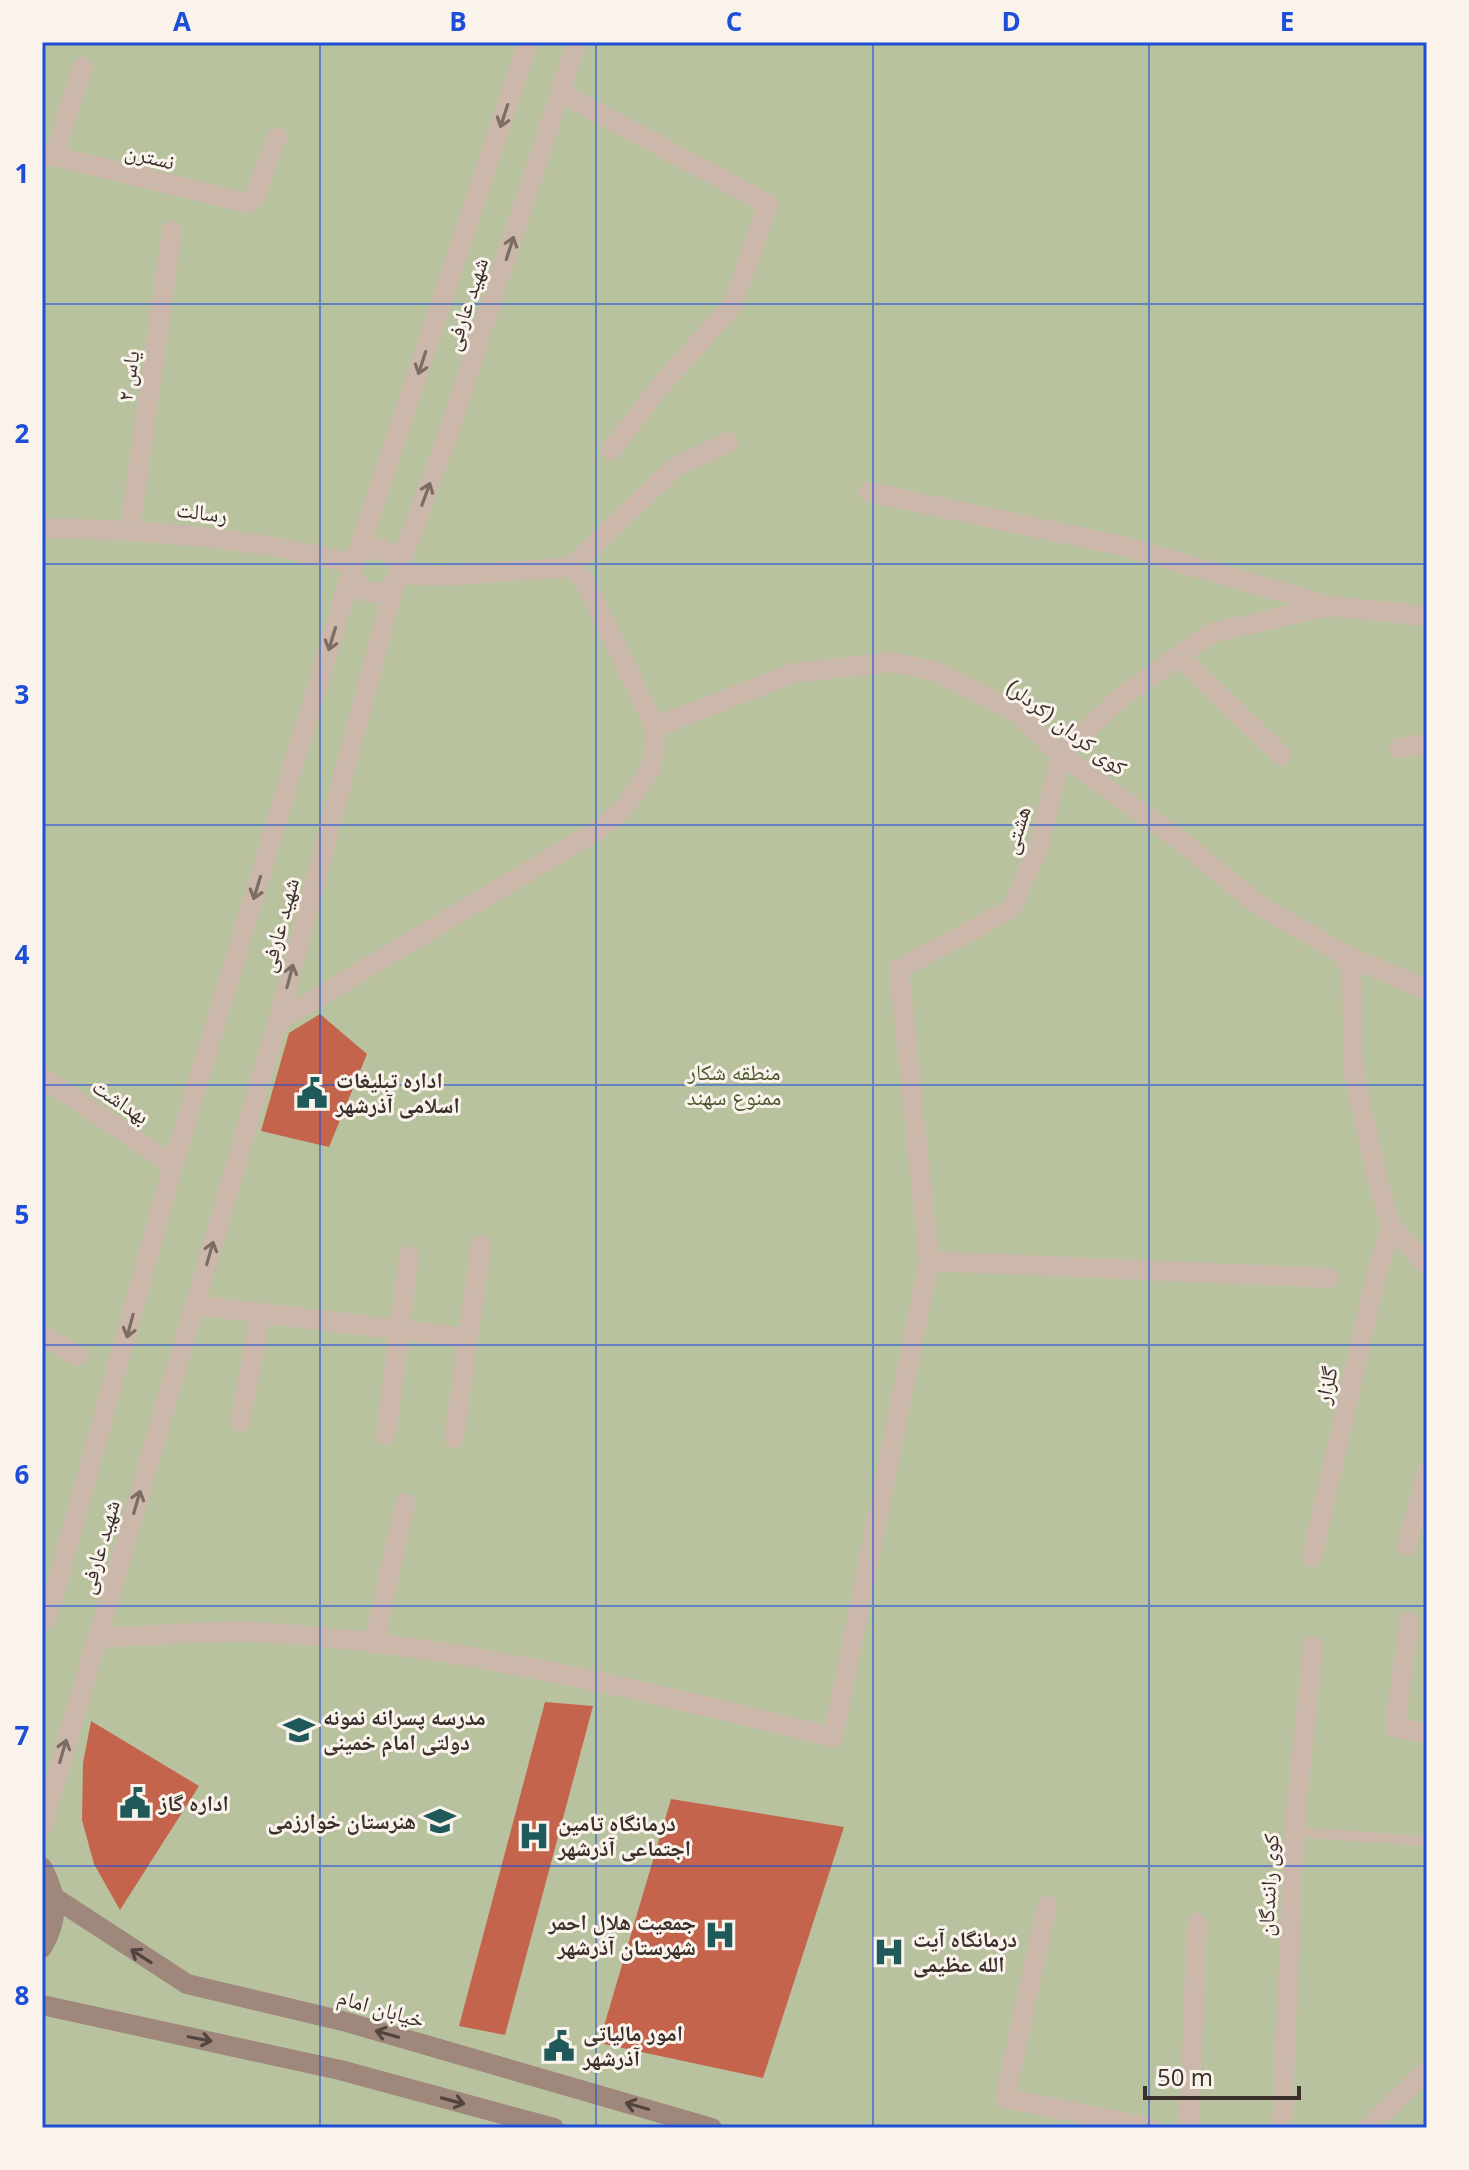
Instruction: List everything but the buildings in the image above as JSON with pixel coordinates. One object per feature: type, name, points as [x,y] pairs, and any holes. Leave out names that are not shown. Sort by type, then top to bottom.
[{"type":"main road","points":[[42,1867],[55,1898],[56,1915],[42,1948]]},
{"type":"main road","name":"خیابان امام","points":[[55,1898],[187,1984],[343,2021],[712,2128]]},
{"type":"main road","points":[[42,2005],[325,2067],[554,2128]]},
{"type":"street","name":"شهید عارفی","points":[[42,1622],[48,1616],[173,1165],[355,563],[528,42]]},
{"type":"street","name":"شهید عارفی","points":[[42,1827],[278,1021],[398,575],[577,42]]},
{"type":"street","points":[[48,156],[83,67]]},
{"type":"street","points":[[561,93],[768,204],[732,306],[661,385],[611,450]]},
{"type":"street","name":"نسترن","points":[[48,156],[247,203],[254,198],[277,137]]},
{"type":"street","name":"یاس ۲","points":[[130,528],[172,231]]},
{"type":"street","points":[[398,575],[443,576],[571,567],[674,468],[728,442]]},
{"type":"street","points":[[869,492],[1127,547],[1330,606],[1427,616]]},
{"type":"street","name":"رسالت","points":[[42,528],[130,528],[294,548],[355,563]]},
{"type":"street","points":[[381,548],[393,555],[398,575],[384,593],[368,593],[355,584],[355,563],[381,548]]},
{"type":"street","points":[[278,1021],[601,828],[624,808],[652,766],[655,727],[585,581],[571,567]]},
{"type":"street","points":[[1061,755],[1120,698],[1211,633],[1330,606]]},
{"type":"street","points":[[1179,656],[1282,756]]},
{"type":"street","name":"کوی کردان (کردلر)","points":[[655,727],[794,673],[891,662],[934,671],[1016,712],[1061,755],[1182,842],[1257,904],[1343,954],[1427,990]]},
{"type":"street","points":[[1399,748],[1427,744]]},
{"type":"street","name":"هشتی","points":[[929,1261],[899,969],[1011,909],[1038,849],[1061,755]]},
{"type":"street","points":[[1343,954],[1352,975],[1353,1070],[1391,1225],[1427,1266]]},
{"type":"street","name":"بهداشت","points":[[42,1077],[173,1165]]},
{"type":"street","name":"گلزار","points":[[1312,1557],[1375,1280],[1391,1225]]},
{"type":"street","points":[[454,1438],[481,1245]]},
{"type":"street","points":[[386,1435],[409,1256]]},
{"type":"street","points":[[98,1638],[253,1632],[374,1643],[644,1691],[833,1737],[929,1261],[1330,1278]]},
{"type":"street","points":[[195,1305],[468,1338]]},
{"type":"street","points":[[240,1422],[261,1313]]},
{"type":"street","points":[[42,1335],[78,1356]]},
{"type":"street","points":[[1407,1546],[1427,1471]]},
{"type":"street","points":[[374,1643],[405,1503]]},
{"type":"street","points":[[1409,1622],[1395,1727],[1427,1734]]},
{"type":"street","name":"کوی رانندگان","points":[[1282,2128],[1294,1832],[1313,1646]]},
{"type":"street","points":[[1047,1905],[1005,2098],[1151,2128]]},
{"type":"street","points":[[1189,2128],[1197,1923]]},
{"type":"street","points":[[1368,2128],[1427,2070]]},
{"type":"lane","points":[[1294,1832],[1427,1841]]},
{"type":"green space","name":"منطقه شکار ممنوع سهند","points":[[42,42],[1427,42],[1427,2128],[42,2128]]},
{"type":"place","name":"اداره تبلیغات اسلامی آذرشهر","points":[[312,1093]]},
{"type":"place","name":"مدرسه پسرانه نمونه دولتی امام خمینی","points":[[299,1730]]},
{"type":"place","name":"اداره گاز","points":[[135,1803]]},
{"type":"place","name":"هنرستان خوارزمی","points":[[440,1821]]},
{"type":"place","name":"درمانگاه تامین اجتماعی آذرشهر","points":[[534,1836]]},
{"type":"place","name":"جمعیت هلال احمر شهرستان آذرشهر","points":[[720,1935]]},
{"type":"place","name":"درمانگاه آیت الله عظیمی","points":[[889,1952]]},
{"type":"place","name":"امور مالیاتی آذرشهر","points":[[559,2046]]}]
